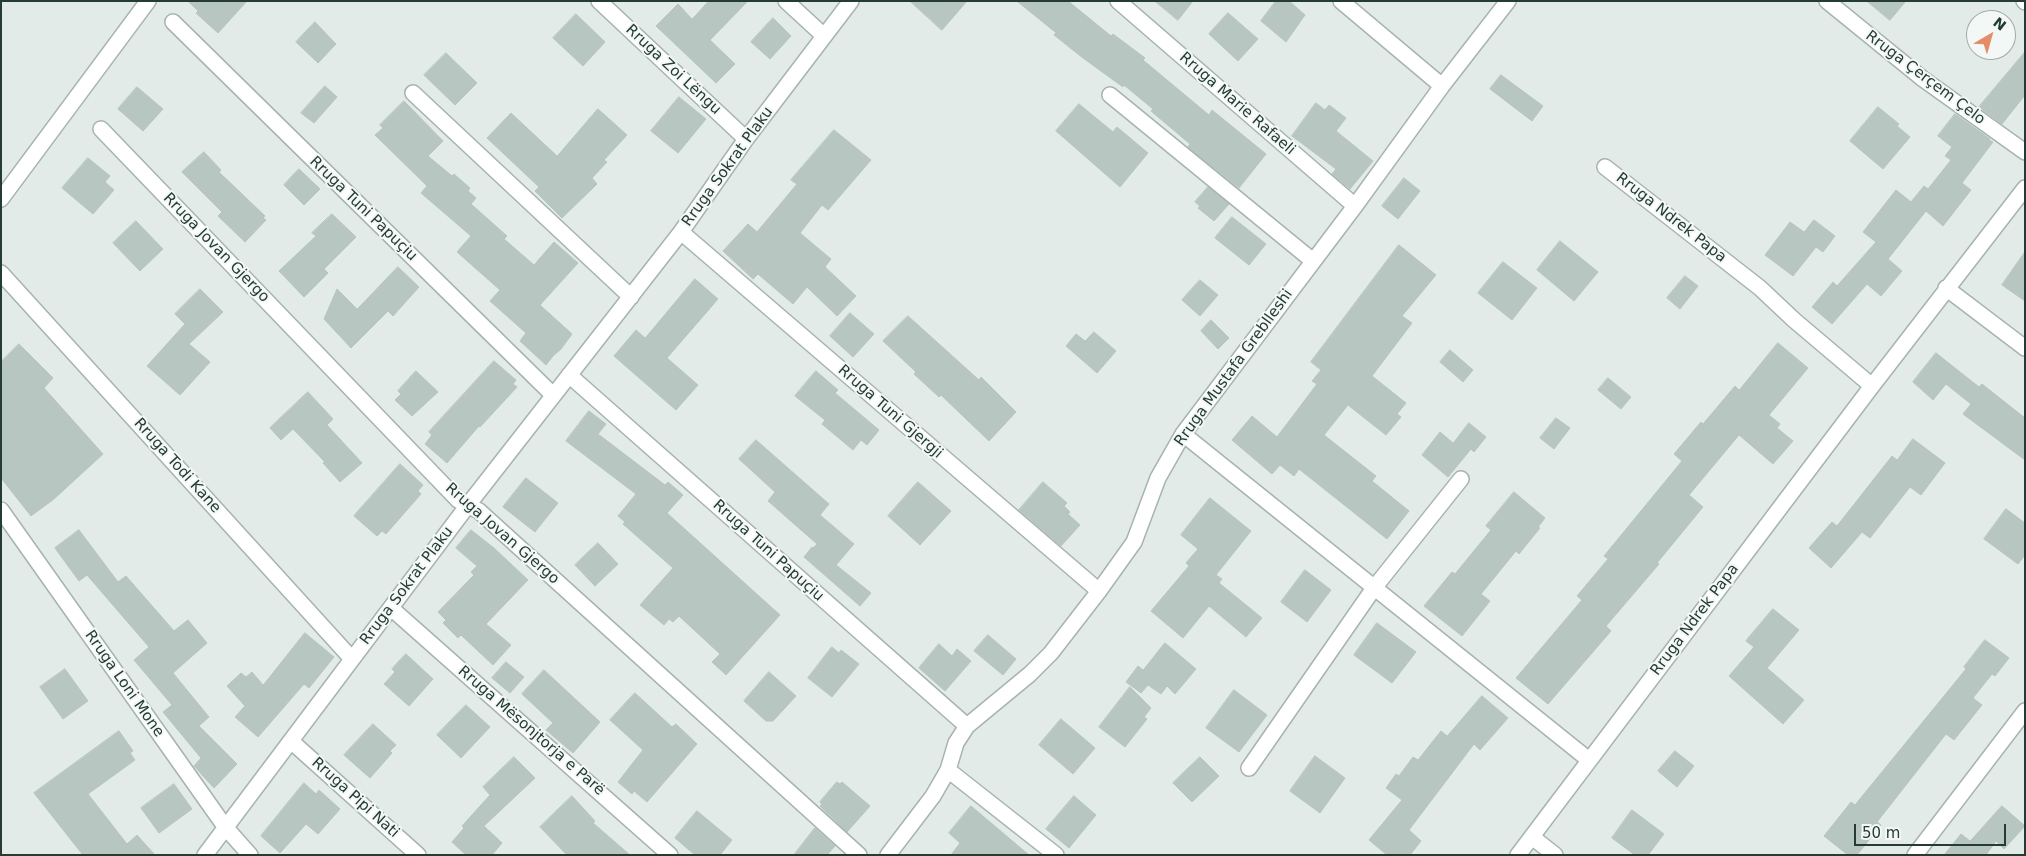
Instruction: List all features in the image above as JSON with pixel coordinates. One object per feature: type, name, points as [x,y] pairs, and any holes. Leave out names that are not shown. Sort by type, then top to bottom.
[{"type":"street","points":[[1,199],[148,1]]},
{"type":"street","name":"Rruga Zoi Lëngu","points":[[599,1],[746,139]]},
{"type":"street","points":[[786,1],[824,36]]},
{"type":"street","name":"Rruga Sokrat Plaku","points":[[205,855],[468,505],[681,232],[746,139],[851,1]]},
{"type":"street","name":"Rruga Marie Rafaeli","points":[[1118,1],[1355,206]]},
{"type":"street","points":[[1341,1],[1442,86]]},
{"type":"street","name":"Rruga Mustafa Greblleshi","points":[[888,855],[933,796],[948,770],[956,743],[967,726],[1030,674],[1051,654],[1100,591],[1134,542],[1158,478],[1183,434],[1355,206],[1442,86],[1508,1]]},
{"type":"street","name":"Rruga Çerçem Çelo","points":[[1827,1],[1923,79],[2025,152]]},
{"type":"street","name":"Rruga Tuni Papuçiu","points":[[173,22],[553,395]]},
{"type":"street","points":[[413,93],[631,297]]},
{"type":"street","points":[[1110,95],[1313,262]]},
{"type":"street","name":"Rruga Jovan Gjergo","points":[[101,129],[458,500],[478,511],[859,855]]},
{"type":"street","name":"Rruga Ndrek Papa","points":[[1606,167],[1760,288],[1799,325],[1872,386]]},
{"type":"street","name":"Rruga Ndrek Papa","points":[[1518,855],[1946,288],[2025,188]]},
{"type":"street","name":"Rruga Tuni Gjergji","points":[[681,232],[1100,591]]},
{"type":"street","name":"Rruga Todi Kane","points":[[1,273],[352,658]]},
{"type":"street","points":[[1946,288],[2025,348]]},
{"type":"street","name":"Rruga Tuni Papuçiu","points":[[569,375],[967,726]]},
{"type":"street","points":[[1183,434],[1589,760]]},
{"type":"street","points":[[1248,768],[1374,588],[1461,479]]},
{"type":"street","name":"Rruga Loni Mone","points":[[1,510],[226,828],[250,855]]},
{"type":"street","name":"Rruga Mësonjtorja e Parë","points":[[391,608],[670,855]]},
{"type":"street","points":[[1916,855],[2025,711]]},
{"type":"street","name":"Rruga Pipi Nati","points":[[291,741],[418,855]]},
{"type":"street","points":[[948,770],[1056,855]]},
{"type":"street","points":[[1532,837],[1555,855]]},
{"type":"building","points":[[188,1],[247,1],[218,33],[196,13],[198,11]]},
{"type":"building","points":[[709,1],[748,1],[710,40],[735,64],[716,83],[656,26],[678,4],[692,19]]},
{"type":"building","points":[[910,1],[967,1],[942,30]]},
{"type":"building","points":[[1017,1],[1068,1],[1111,36],[1113,34],[1145,58],[1143,60],[1209,115],[1212,110],[1266,154],[1239,188],[1188,147],[1190,144],[1151,111],[1153,109],[1124,85],[1123,87],[1054,35],[1056,33]]},
{"type":"building","points":[[1155,1],[1193,1],[1178,20]]},
{"type":"building","points":[[1276,1],[1289,1],[1305,15],[1286,42],[1261,21]]},
{"type":"building","points":[[1867,1],[1906,1],[1890,20]]},
{"type":"building","points":[[1228,13],[1258,39],[1238,61],[1209,34]]},
{"type":"building","points":[[576,14],[605,42],[583,66],[553,38]]},
{"type":"building","points":[[773,18],[791,36],[770,59],[751,42]]},
{"type":"building","points":[[315,22],[336,44],[318,63],[296,42]]},
{"type":"building","points":[[2025,52],[2025,95],[2002,124],[1979,107]]},
{"type":"building","points":[[446,53],[477,83],[455,105],[424,75]]},
{"type":"building","points":[[1501,75],[1543,106],[1532,121],[1490,89]]},
{"type":"building","points":[[325,86],[337,97],[314,123],[301,113]]},
{"type":"building","points":[[137,87],[163,109],[143,131],[118,109]]},
{"type":"building","points":[[679,97],[706,119],[678,153],[651,131]]},
{"type":"building","points":[[404,101],[443,141],[428,156],[470,188],[468,191],[476,198],[471,204],[507,236],[504,239],[534,265],[554,242],[578,263],[540,305],[572,334],[546,365],[520,341],[526,333],[490,301],[500,290],[457,252],[471,236],[421,193],[427,186],[375,135],[383,128],[380,125]]},
{"type":"building","points":[[1316,103],[1325,110],[1329,105],[1346,118],[1336,131],[1373,161],[1350,189],[1332,174],[1336,169],[1292,136]]},
{"type":"building","points":[[1079,104],[1113,132],[1117,127],[1148,153],[1120,187],[1056,131]]},
{"type":"building","points":[[1878,107],[1899,124],[1897,126],[1910,137],[1883,169],[1850,141]]},
{"type":"building","points":[[598,109],[627,135],[604,160],[607,162],[592,178],[597,184],[562,218],[535,191],[539,187],[487,138],[511,113],[557,156]]},
{"type":"building","points":[[1955,114],[1993,142],[1962,183],[1971,190],[1943,226],[1926,211],[1888,259],[1902,271],[1881,296],[1867,284],[1832,324],[1812,307],[1833,282],[1837,286],[1876,242],[1863,232],[1896,190],[1911,202],[1924,186],[1928,189],[1951,160],[1945,156],[1952,147],[1938,136]]},
{"type":"building","points":[[834,130],[871,160],[828,210],[822,205],[800,233],[831,259],[825,267],[856,296],[837,316],[807,287],[793,304],[758,274],[753,279],[723,251],[748,224],[757,232],[797,184],[791,180]]},
{"type":"building","points":[[204,152],[221,170],[219,172],[265,216],[263,218],[266,220],[245,242],[218,216],[222,212],[182,172]]},
{"type":"building","points":[[88,158],[110,176],[105,182],[114,190],[93,214],[62,188]]},
{"type":"building","points":[[299,169],[320,189],[304,205],[284,185]]},
{"type":"building","points":[[1404,178],[1420,191],[1398,219],[1382,206]]},
{"type":"building","points":[[1208,187],[1229,204],[1214,221],[1198,208],[1200,206],[1195,202]]},
{"type":"building","points":[[332,214],[356,237],[324,269],[328,273],[304,297],[279,271],[316,236],[312,233]]},
{"type":"building","points":[[1232,217],[1266,244],[1249,265],[1215,238]]},
{"type":"building","points":[[1814,220],[1835,236],[1823,252],[1816,247],[1793,276],[1765,255],[1790,222],[1804,232]]},
{"type":"building","points":[[136,221],[163,249],[140,271],[113,243]]},
{"type":"building","points":[[1560,241],[1598,272],[1574,301],[1537,270]]},
{"type":"building","points":[[1399,245],[1436,275],[1402,316],[1412,323],[1372,376],[1406,403],[1397,414],[1401,417],[1386,435],[1348,405],[1324,435],[1376,476],[1372,481],[1409,511],[1387,539],[1299,469],[1294,476],[1280,465],[1272,474],[1232,440],[1252,416],[1277,437],[1317,384],[1312,381],[1321,370],[1311,362]]},
{"type":"building","points":[[2025,252],[2025,301],[2002,285]]},
{"type":"building","points":[[1503,262],[1537,288],[1512,320],[1478,293]]},
{"type":"building","points":[[398,267],[419,287],[393,316],[388,311],[351,348],[324,319],[337,289],[357,309]]},
{"type":"building","points":[[1685,276],[1698,286],[1680,309],[1667,298]]},
{"type":"building","points":[[695,279],[718,299],[667,358],[698,385],[676,410],[614,356],[636,330],[645,338]]},
{"type":"building","points":[[1200,280],[1218,295],[1200,316],[1182,300]]},
{"type":"building","points":[[200,289],[223,312],[189,344],[210,362],[180,395],[147,366],[185,324],[175,314]]},
{"type":"building","points":[[850,313],[874,334],[853,357],[830,336]]},
{"type":"building","points":[[908,316],[979,380],[981,377],[1016,412],[989,441],[941,395],[939,397],[914,374],[916,372],[883,341]]},
{"type":"building","points":[[1211,320],[1229,338],[1218,349],[1201,331]]},
{"type":"building","points":[[1094,332],[1116,351],[1097,373],[1066,346],[1076,334],[1085,341]]},
{"type":"building","points":[[1778,343],[1808,368],[1769,415],[1780,424],[1777,428],[1793,441],[1773,464],[1739,435],[1689,495],[1703,507],[1657,563],[1659,564],[1606,626],[1611,631],[1548,704],[1516,678],[1582,600],[1577,596],[1608,559],[1604,556],[1682,461],[1674,454],[1701,422],[1703,424],[1735,386],[1739,390]]},
{"type":"building","points":[[19,344],[53,378],[44,388],[103,454],[54,499],[31,516],[1,478],[1,362]]},
{"type":"building","points":[[1450,350],[1473,370],[1463,382],[1440,362]]},
{"type":"building","points":[[1936,353],[1979,387],[1982,384],[2025,418],[2025,460],[1963,414],[1971,404],[1946,384],[1933,400],[1913,382]]},
{"type":"building","points":[[494,361],[516,380],[513,384],[517,387],[479,426],[447,463],[425,444],[432,435],[429,432]]},
{"type":"building","points":[[416,371],[438,392],[412,416],[395,400],[401,394],[398,391]]},
{"type":"building","points":[[816,371],[838,390],[835,393],[879,430],[867,445],[861,440],[853,450],[822,424],[825,420],[795,396]]},
{"type":"building","points":[[1608,378],[1631,397],[1621,409],[1598,390]]},
{"type":"building","points":[[308,392],[333,419],[327,425],[362,463],[340,482],[323,463],[325,462],[293,429],[281,440],[270,428]]},
{"type":"building","points":[[589,411],[606,424],[598,434],[665,485],[668,482],[683,495],[667,513],[780,615],[726,675],[712,662],[720,654],[679,616],[673,622],[669,619],[664,625],[640,605],[673,568],[623,524],[625,522],[618,516],[636,494],[566,441]]},
{"type":"building","points":[[1556,418],[1570,428],[1554,449],[1540,438]]},
{"type":"building","points":[[1469,423],[1486,437],[1474,452],[1471,449],[1448,477],[1422,455],[1440,432],[1453,443]]},
{"type":"building","points":[[1913,439],[1945,463],[1921,495],[1910,487],[1870,538],[1862,532],[1831,568],[1809,548],[1832,522],[1837,526],[1892,456],[1897,460]]},
{"type":"building","points":[[756,440],[829,504],[820,515],[854,544],[836,565],[871,593],[860,606],[804,557],[817,544],[768,501],[775,492],[739,459]]},
{"type":"building","points":[[400,464],[423,485],[418,491],[421,494],[386,534],[382,531],[377,536],[354,516]]},
{"type":"building","points":[[526,478],[558,503],[535,532],[503,507]]},
{"type":"building","points":[[918,482],[951,511],[920,545],[888,516]]},
{"type":"building","points":[[1043,482],[1067,503],[1064,506],[1070,512],[1068,514],[1080,525],[1061,546],[1019,510]]},
{"type":"building","points":[[1514,492],[1545,518],[1538,527],[1540,528],[1519,554],[1516,551],[1481,594],[1490,601],[1462,636],[1424,606],[1452,572],[1455,574],[1491,530],[1486,526]]},
{"type":"building","points":[[1210,498],[1251,531],[1216,575],[1222,579],[1219,583],[1262,618],[1246,637],[1209,606],[1183,638],[1151,611],[1189,566],[1186,563],[1198,549],[1181,535]]},
{"type":"building","points":[[2006,509],[2025,523],[2025,555],[2018,564],[1984,539]]},
{"type":"building","points":[[79,530],[118,582],[126,576],[174,631],[188,620],[207,643],[173,673],[209,717],[199,726],[237,764],[214,788],[194,766],[201,758],[163,712],[172,705],[134,660],[149,647],[87,575],[79,581],[55,548]]},
{"type":"building","points":[[471,530],[494,548],[528,580],[486,624],[511,645],[493,665],[461,635],[458,638],[443,623],[446,620],[438,612],[474,575],[471,572],[477,566],[456,548]]},
{"type":"building","points":[[598,543],[618,564],[595,586],[575,565]]},
{"type":"building","points":[[1305,570],[1331,590],[1307,622],[1281,602]]},
{"type":"building","points":[[1773,609],[1799,630],[1767,668],[1804,700],[1783,724],[1729,676],[1754,647],[1746,641]]},
{"type":"building","points":[[1377,623],[1416,652],[1392,683],[1354,655]]},
{"type":"building","points":[[305,633],[334,657],[309,688],[304,684],[258,737],[235,717],[245,706],[227,686],[241,673],[246,677],[252,672],[263,685]]},
{"type":"building","points":[[988,635],[1016,659],[1003,675],[974,651]]},
{"type":"building","points":[[1985,640],[2009,658],[1995,676],[1992,674],[1973,698],[1982,705],[1954,740],[1946,734],[1877,822],[1881,825],[1857,855],[1848,855],[1824,836],[1851,802],[1855,805],[1966,669],[1964,667]]},
{"type":"building","points":[[1165,643],[1196,669],[1175,694],[1167,686],[1161,694],[1148,685],[1141,693],[1126,682],[1138,666],[1143,670]]},
{"type":"building","points":[[939,644],[952,656],[957,649],[971,661],[945,691],[919,668]]},
{"type":"building","points":[[832,647],[839,653],[841,650],[859,664],[832,697],[808,678]]},
{"type":"building","points":[[406,654],[433,679],[409,706],[384,684],[395,672],[392,669]]},
{"type":"building","points":[[506,662],[524,677],[510,693],[492,678]]},
{"type":"building","points":[[65,669],[88,701],[63,719],[40,687]]},
{"type":"building","points":[[544,670],[600,722],[573,753],[546,730],[553,723],[522,694]]},
{"type":"building","points":[[769,672],[796,696],[773,721],[766,721],[744,701]]},
{"type":"building","points":[[1130,687],[1151,708],[1144,717],[1147,719],[1125,747],[1099,727]]},
{"type":"building","points":[[1234,690],[1267,715],[1239,752],[1206,728]]},
{"type":"building","points":[[635,693],[672,727],[676,724],[697,744],[647,802],[634,791],[632,794],[618,782],[643,750],[610,720]]},
{"type":"building","points":[[1482,696],[1508,718],[1480,750],[1474,744],[1409,830],[1421,841],[1410,855],[1387,855],[1369,840],[1402,800],[1386,788],[1396,774],[1399,776],[1413,757],[1418,760],[1441,731],[1447,736]]},
{"type":"building","points":[[466,705],[490,727],[461,758],[437,735]]},
{"type":"building","points":[[1061,719],[1095,748],[1073,774],[1039,745]]},
{"type":"building","points":[[373,724],[396,745],[390,751],[392,753],[370,778],[344,755]]},
{"type":"building","points":[[119,731],[133,751],[130,753],[135,760],[88,794],[127,844],[137,835],[155,855],[83,855],[34,793]]},
{"type":"building","points":[[1675,751],[1694,766],[1677,787],[1658,771]]},
{"type":"building","points":[[1315,756],[1345,778],[1320,813],[1290,791]]},
{"type":"building","points":[[514,757],[535,778],[484,826],[502,843],[492,855],[466,855],[452,842],[464,828],[462,826],[490,795],[483,787]]},
{"type":"building","points":[[1200,757],[1219,776],[1192,802],[1173,783]]},
{"type":"building","points":[[837,782],[840,784],[842,782],[870,806],[847,832],[820,806],[822,804],[820,802]]},
{"type":"building","points":[[304,783],[316,794],[319,790],[340,809],[318,834],[306,824],[280,853],[261,836]]},
{"type":"building","points":[[174,784],[192,809],[159,833],[141,808]]},
{"type":"building","points":[[572,796],[595,821],[593,823],[630,855],[567,855],[540,827]]},
{"type":"building","points":[[1074,796],[1096,815],[1069,848],[1046,829]]},
{"type":"building","points":[[971,806],[1029,855],[951,855],[960,843],[949,833]]},
{"type":"building","points":[[2002,806],[2025,826],[2004,849],[1996,841],[1986,855],[1944,855],[1961,834],[1970,841]]},
{"type":"building","points":[[1632,810],[1664,834],[1648,855],[1635,855],[1612,838]]},
{"type":"building","points":[[697,811],[732,840],[720,855],[695,855],[675,838]]},
{"type":"building","points":[[815,828],[835,846],[827,855],[794,855]]}]
